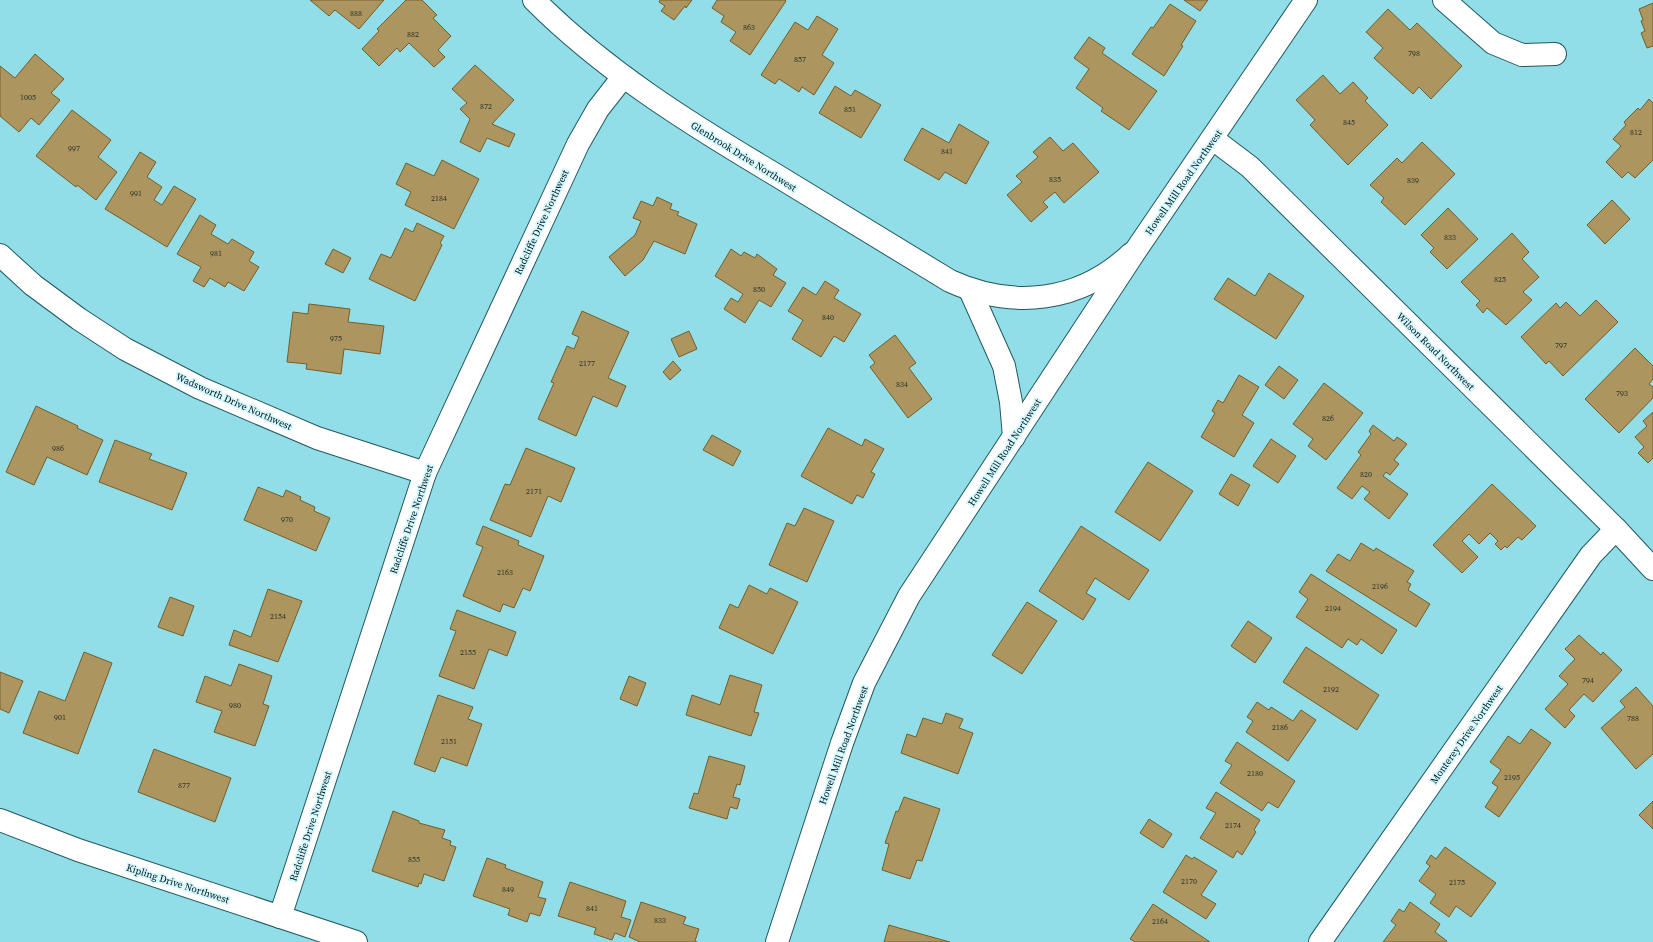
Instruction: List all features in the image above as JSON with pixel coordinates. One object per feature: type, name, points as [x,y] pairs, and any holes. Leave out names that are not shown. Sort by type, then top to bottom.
[{"type":"street","name":"Glenbrook Drive Northwest","points":[[534,0],[548,14],[623,77],[699,129],[950,281],[970,290],[1012,299],[1055,296],[1093,283],[1122,263],[1136,250]]},
{"type":"street","name":"Howell Mill Road Northwest","points":[[777,942],[842,743],[864,683],[910,596],[1136,250],[1213,139],[1306,0]]},
{"type":"street","points":[[1444,0],[1493,43],[1522,55],[1555,54]]},
{"type":"street","name":"Radcliffe Drive Northwest","points":[[280,917],[425,473],[578,144],[598,109],[623,77]]},
{"type":"street","name":"Wilson Road Northwest","points":[[1213,139],[1250,167],[1616,529],[1653,569]]},
{"type":"street","name":"Wadsworth Drive Northwest","points":[[0,255],[33,285],[79,319],[124,349],[200,388],[317,438],[425,473]]},
{"type":"street","points":[[970,290],[1004,366],[1011,402],[1014,437]]},
{"type":"street","name":"Monterey Drive Northwest","points":[[1320,942],[1586,562],[1616,529]]},
{"type":"street","name":"Kipling Drive Northwest","points":[[0,821],[78,850],[356,942]]},
{"type":"building","points":[[310,0],[384,0],[359,29],[335,10],[329,16]]},
{"type":"building","points":[[406,0],[422,0],[437,15],[433,18],[451,36],[438,50],[445,57],[434,67],[409,43],[400,52],[397,48],[379,66],[362,49],[379,31],[377,29]]},
{"type":"building","points":[[660,0],[692,0],[674,20],[661,11],[665,6],[659,2]]},
{"type":"building","points":[[717,0],[786,1],[750,55],[730,41],[736,32],[721,22],[724,16],[712,8]]},
{"type":"building","points":[[1184,0],[1208,0],[1200,11]]},
{"type":"building","points":[[1653,3],[1653,46],[1647,48],[1641,33],[1645,31],[1641,21],[1643,20],[1639,9]]},
{"type":"building","points":[[1170,4],[1196,21],[1181,45],[1183,46],[1164,76],[1132,54],[1151,27],[1153,28]]},
{"type":"building","points":[[1388,9],[1410,30],[1417,23],[1462,66],[1431,99],[1419,87],[1413,94],[1374,58],[1383,48],[1366,32]]},
{"type":"building","points":[[817,16],[838,29],[822,55],[834,63],[814,95],[802,87],[799,92],[779,79],[775,84],[761,75],[795,22],[808,30]]},
{"type":"building","points":[[1089,37],[1105,48],[1102,53],[1157,91],[1129,130],[1101,111],[1103,108],[1076,88],[1089,69],[1074,58]]},
{"type":"building","points":[[35,54],[64,79],[51,93],[60,100],[39,125],[31,118],[19,132],[0,116],[0,66],[15,78]]},
{"type":"building","points":[[475,65],[514,100],[492,124],[515,134],[509,147],[487,138],[480,152],[460,142],[470,119],[460,109],[467,103],[452,89]]},
{"type":"building","points":[[1323,75],[1340,94],[1353,82],[1368,98],[1365,101],[1388,125],[1348,165],[1310,125],[1315,120],[1296,100]]},
{"type":"building","points":[[835,86],[851,96],[855,90],[881,105],[861,138],[819,113]]},
{"type":"building","points":[[1649,99],[1653,103],[1653,160],[1635,178],[1628,172],[1622,178],[1606,162],[1621,146],[1613,139],[1626,125],[1624,122],[1638,108],[1640,110]]},
{"type":"building","points":[[72,110],[111,140],[98,157],[117,172],[96,200],[77,185],[76,187],[36,156]]},
{"type":"building","points":[[959,124],[989,142],[966,184],[945,172],[939,180],[904,160],[922,128],[949,143]]},
{"type":"building","points":[[1050,137],[1063,151],[1073,143],[1099,172],[1064,203],[1055,192],[1043,202],[1048,207],[1031,222],[1007,195],[1022,182],[1016,176],[1038,157],[1033,152]]},
{"type":"building","points":[[1422,142],[1455,174],[1405,225],[1381,202],[1384,198],[1370,185],[1397,158],[1402,163]]},
{"type":"building","points":[[140,152],[156,162],[147,177],[162,187],[154,200],[162,205],[174,186],[196,199],[167,247],[105,209]]},
{"type":"building","points":[[442,160],[479,179],[454,229],[405,205],[411,192],[396,184],[406,163],[434,176]]},
{"type":"building","points":[[657,197],[672,204],[670,209],[679,212],[677,215],[697,224],[685,254],[654,241],[643,260],[625,276],[609,257],[635,235],[641,221],[633,218],[641,201],[653,206]]},
{"type":"building","points":[[1612,200],[1630,219],[1605,244],[1587,225]]},
{"type":"building","points":[[1448,208],[1478,239],[1447,269],[1430,252],[1434,248],[1421,235]]},
{"type":"building","points":[[200,215],[216,225],[211,234],[228,244],[232,239],[254,252],[249,261],[259,267],[244,291],[228,282],[225,287],[210,278],[204,287],[193,281],[201,267],[177,254]]},
{"type":"building","points":[[417,223],[444,236],[440,243],[442,245],[415,301],[369,279],[381,254],[391,258],[405,228],[413,232]]},
{"type":"building","points":[[1512,233],[1529,252],[1522,259],[1539,277],[1523,292],[1532,300],[1506,325],[1487,308],[1483,313],[1476,305],[1480,301],[1461,282]]},
{"type":"building","points":[[333,249],[351,258],[343,273],[325,264]]},
{"type":"building","points":[[731,249],[741,256],[744,252],[755,258],[757,254],[777,269],[773,275],[786,283],[771,307],[759,300],[745,323],[724,309],[731,298],[738,302],[743,294],[715,276]]},
{"type":"building","points":[[1269,273],[1304,296],[1276,339],[1214,299],[1228,278],[1255,296]]},
{"type":"building","points":[[825,281],[839,290],[834,298],[861,314],[844,342],[834,336],[821,357],[792,339],[803,320],[788,311],[803,287],[816,295]]},
{"type":"building","points":[[1596,300],[1618,322],[1563,376],[1549,361],[1546,364],[1521,337],[1556,303],[1560,308],[1566,302],[1580,316]]},
{"type":"building","points":[[309,304],[350,309],[348,322],[384,326],[380,354],[344,349],[341,374],[306,369],[307,364],[287,362],[293,312],[308,314]]},
{"type":"building","points":[[582,311],[629,332],[608,378],[626,386],[617,407],[593,396],[576,436],[538,419],[554,383],[551,382],[567,346],[574,349],[579,337],[572,334]]},
{"type":"building","points":[[689,331],[697,349],[679,357],[671,339]]},
{"type":"building","points":[[895,335],[916,363],[909,368],[932,399],[908,418],[870,367],[875,363],[869,355]]},
{"type":"building","points":[[1635,348],[1653,366],[1653,379],[1649,384],[1653,387],[1653,398],[1619,433],[1585,399]]},
{"type":"building","points":[[673,361],[681,370],[670,380],[663,372]]},
{"type":"building","points":[[1279,366],[1298,380],[1284,399],[1265,385]]},
{"type":"building","points":[[1239,375],[1259,387],[1242,415],[1254,423],[1234,457],[1201,437],[1215,413],[1212,411],[1218,400],[1223,403]]},
{"type":"building","points":[[1324,383],[1363,413],[1326,460],[1308,446],[1313,439],[1293,424]]},
{"type":"building","points":[[36,406],[103,440],[87,475],[47,457],[34,485],[6,472]]},
{"type":"building","points":[[1653,412],[1653,458],[1648,463],[1638,453],[1644,447],[1635,437],[1647,426],[1643,421]]},
{"type":"building","points":[[1373,425],[1394,441],[1397,437],[1407,444],[1394,460],[1399,464],[1390,475],[1386,472],[1383,476],[1408,494],[1389,519],[1364,499],[1370,492],[1362,486],[1352,499],[1337,488],[1361,455],[1358,452],[1371,434],[1369,431]]},
{"type":"building","points":[[828,428],[862,446],[865,439],[884,449],[871,472],[875,474],[863,498],[857,495],[852,504],[801,476]]},
{"type":"building","points":[[712,435],[741,451],[733,466],[703,450]]},
{"type":"building","points":[[1271,439],[1296,456],[1278,483],[1253,466]]},
{"type":"building","points":[[115,440],[152,454],[149,459],[187,473],[172,510],[99,482]]},
{"type":"building","points":[[526,448],[575,468],[561,502],[548,496],[531,537],[490,520],[505,484],[510,485]]},
{"type":"building","points":[[1148,462],[1193,491],[1160,541],[1115,512]]},
{"type":"building","points":[[1231,474],[1250,485],[1238,506],[1219,494]]},
{"type":"building","points":[[1492,484],[1536,526],[1522,540],[1518,537],[1507,548],[1505,546],[1501,550],[1495,544],[1498,541],[1490,533],[1479,544],[1469,534],[1462,541],[1478,557],[1462,573],[1433,545]]},
{"type":"building","points":[[258,487],[283,497],[286,490],[301,497],[300,500],[315,507],[314,511],[330,518],[316,551],[244,520]]},
{"type":"building","points":[[804,508],[834,521],[807,582],[769,565],[787,523],[795,526]]},
{"type":"building","points":[[483,526],[519,541],[518,545],[544,556],[530,591],[523,588],[514,608],[503,604],[500,612],[463,596],[483,547],[476,544]]},
{"type":"building","points":[[1081,526],[1149,570],[1129,600],[1095,578],[1086,593],[1096,599],[1083,620],[1039,591]]},
{"type":"building","points":[[1361,543],[1374,551],[1376,548],[1414,571],[1407,582],[1411,584],[1408,590],[1430,604],[1416,627],[1326,571],[1338,554],[1350,561]]},
{"type":"building","points":[[1311,574],[1397,630],[1382,654],[1361,639],[1357,645],[1348,639],[1342,648],[1296,617],[1308,599],[1299,592]]},
{"type":"building","points":[[749,585],[767,594],[770,588],[798,602],[773,654],[719,628],[730,604],[738,608]]},
{"type":"building","points":[[268,589],[302,601],[278,662],[229,645],[234,630],[251,637]]},
{"type":"building","points":[[170,597],[194,606],[183,636],[158,627]]},
{"type":"building","points":[[1027,602],[1057,621],[1022,674],[992,655]]},
{"type":"building","points":[[457,610],[516,632],[507,656],[489,649],[474,689],[439,676],[456,631],[450,629]]},
{"type":"building","points":[[1248,621],[1272,638],[1255,663],[1231,646]]},
{"type":"building","points":[[1579,635],[1601,655],[1603,652],[1622,670],[1593,702],[1584,694],[1569,710],[1575,716],[1565,728],[1545,709],[1568,684],[1559,676],[1575,659],[1565,649]]},
{"type":"building","points":[[1306,647],[1379,695],[1357,730],[1283,682]]},
{"type":"building","points":[[84,652],[112,663],[78,754],[23,733],[39,691],[65,701]]},
{"type":"building","points":[[239,664],[272,676],[263,704],[269,706],[255,746],[214,732],[222,711],[196,702],[205,676],[231,686]]},
{"type":"building","points":[[0,672],[23,681],[9,713],[0,709]]},
{"type":"building","points":[[730,675],[762,685],[754,712],[759,713],[751,736],[686,715],[692,695],[720,705]]},
{"type":"building","points":[[629,676],[646,683],[637,706],[620,699]]},
{"type":"building","points":[[1636,687],[1653,706],[1653,754],[1636,769],[1601,728],[1625,707],[1620,701]]},
{"type":"building","points":[[438,695],[473,707],[468,719],[482,724],[467,766],[441,757],[435,772],[414,764]]},
{"type":"building","points":[[1257,702],[1269,710],[1271,707],[1293,721],[1301,710],[1316,720],[1288,761],[1246,732],[1253,721],[1247,717]]},
{"type":"building","points":[[946,713],[963,719],[959,728],[973,733],[958,774],[901,753],[907,734],[916,737],[923,718],[942,724]]},
{"type":"building","points":[[1531,729],[1551,743],[1499,817],[1485,807],[1498,787],[1492,783],[1501,770],[1490,762],[1508,736],[1520,744]]},
{"type":"building","points":[[1237,742],[1295,781],[1278,808],[1268,802],[1262,811],[1220,783],[1232,765],[1225,761]]},
{"type":"building","points":[[154,749],[231,778],[215,822],[138,792]]},
{"type":"building","points":[[709,756],[745,766],[740,785],[737,784],[733,797],[740,799],[737,809],[730,807],[727,819],[689,808],[694,793],[698,794]]},
{"type":"building","points":[[1216,792],[1260,820],[1254,830],[1256,832],[1242,855],[1237,851],[1233,858],[1200,838],[1216,813],[1206,808]]},
{"type":"building","points":[[904,797],[940,809],[922,861],[917,860],[910,879],[882,870],[889,844],[885,843],[896,811],[898,812]]},
{"type":"building","points":[[1653,801],[1653,829],[1639,815]]},
{"type":"building","points":[[393,811],[419,821],[419,823],[445,830],[442,838],[451,841],[450,845],[456,847],[444,881],[424,874],[421,884],[419,883],[418,887],[372,871]]},
{"type":"building","points":[[1149,819],[1172,834],[1163,848],[1140,833]]},
{"type":"building","points":[[1445,847],[1496,883],[1471,917],[1456,906],[1449,917],[1430,903],[1436,894],[1419,881],[1430,866],[1426,863],[1431,855],[1436,859]]},
{"type":"building","points":[[1186,855],[1192,859],[1194,857],[1217,871],[1201,895],[1216,904],[1206,919],[1163,892]]},
{"type":"building","points":[[487,858],[506,865],[505,868],[543,882],[538,897],[546,899],[540,916],[530,913],[527,922],[508,915],[510,909],[473,896]]},
{"type":"building","points":[[570,882],[626,901],[621,917],[631,920],[625,937],[615,933],[612,940],[594,934],[596,928],[558,916]]},
{"type":"building","points":[[641,902],[686,917],[683,924],[699,929],[695,941],[697,942],[640,942],[629,937]]},
{"type":"building","points":[[1410,902],[1440,924],[1435,932],[1447,941],[1446,942],[1383,942],[1396,925],[1391,921],[1399,909],[1404,912]]},
{"type":"building","points":[[1153,904],[1210,942],[1135,942],[1130,939]]},
{"type":"building","points":[[889,925],[899,928],[950,942],[884,942]]}]
